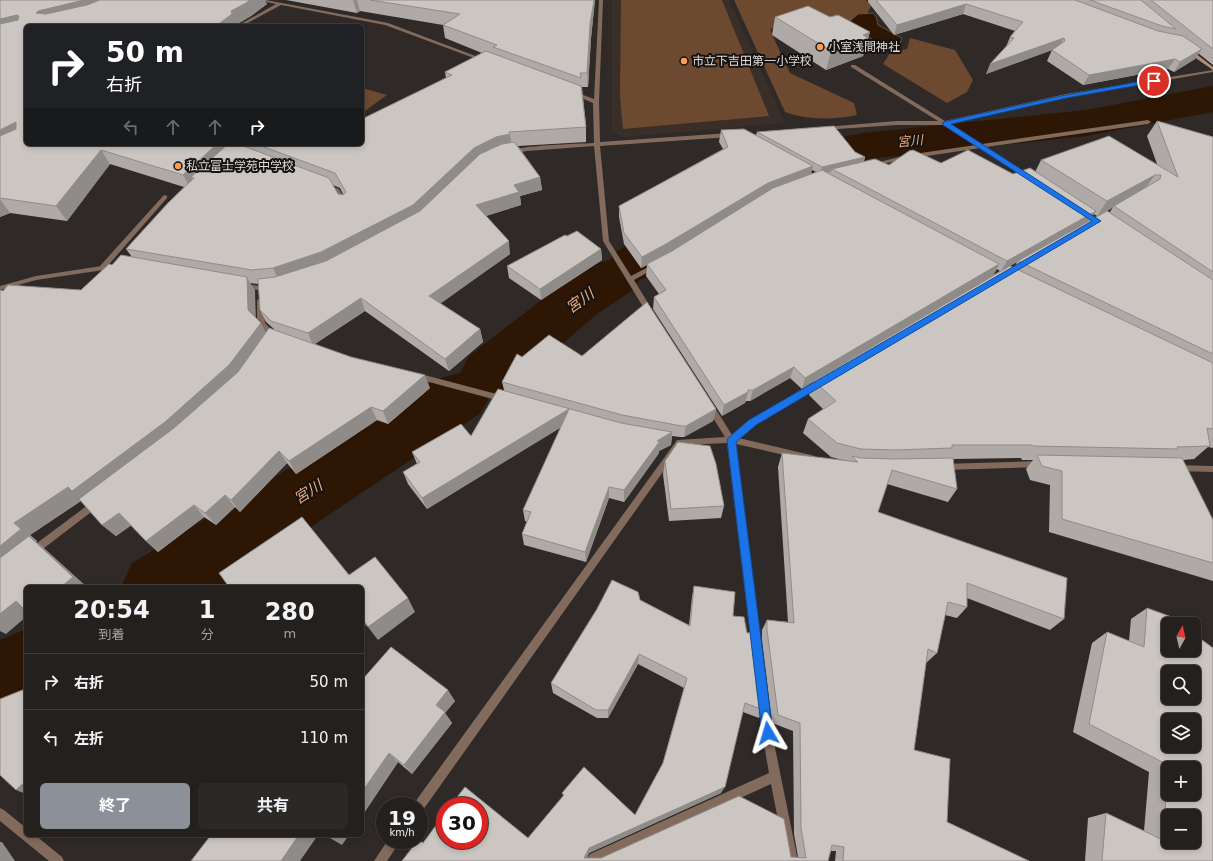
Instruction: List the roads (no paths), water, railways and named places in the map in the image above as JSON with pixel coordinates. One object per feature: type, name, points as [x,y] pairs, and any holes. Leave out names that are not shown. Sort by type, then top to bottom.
[{"type":"main road","points":[[1186,48],[1213,70]]},
{"type":"street","points":[[259,0],[386,24],[487,61]]},
{"type":"street","points":[[601,0],[596,102],[597,145],[606,241],[654,320]]},
{"type":"street","points":[[243,24],[280,4]]},
{"type":"street","points":[[853,66],[1033,179]]},
{"type":"street","points":[[818,129],[896,124],[945,123],[1066,96],[1213,70]]},
{"type":"street","points":[[567,91],[596,102]]},
{"type":"street","points":[[870,166],[907,157],[1148,122]]},
{"type":"street","points":[[501,154],[527,149],[735,135]]},
{"type":"street","points":[[316,182],[337,190],[346,207]]},
{"type":"street","points":[[102,268],[165,197]]},
{"type":"street","points":[[629,280],[662,263]]},
{"type":"street","points":[[0,288],[36,278],[120,266]]},
{"type":"street","points":[[236,284],[260,288],[274,287]]},
{"type":"street","points":[[260,288],[261,324],[275,340]]},
{"type":"street","points":[[410,375],[510,400]]},
{"type":"street","points":[[731,440],[752,423],[826,379]]},
{"type":"street","points":[[706,400],[731,440],[768,733],[792,861]]},
{"type":"street","points":[[425,797],[676,441],[731,440],[823,460]]},
{"type":"street","points":[[933,467],[1050,464]]},
{"type":"street","points":[[1166,468],[1213,469]]},
{"type":"street","points":[[25,557],[101,499]]},
{"type":"street","points":[[592,861],[594,858],[776,776]]},
{"type":"street","points":[[0,814],[24,833]]},
{"type":"street","points":[[28,837],[58,861]]},
{"type":"street","points":[[380,861],[389,849]]},
{"type":"waterway","name":"宮川","points":[[634,264],[772,187],[838,154],[863,146],[1086,123],[1213,99]]},
{"type":"waterway","name":"宮川","points":[[490,372],[577,301],[614,277]]},
{"type":"waterway","name":"宮川","points":[[161,585],[459,396]]},
{"type":"waterway","name":"宮川","points":[[0,684],[24,670]]},
{"type":"place","name":"小室浅間神社","points":[[820,47]]},
{"type":"place","name":"市立下吉田第一小学校","points":[[684,61]]},
{"type":"place","name":"私立富士学苑中学校","points":[[178,166]]}]
